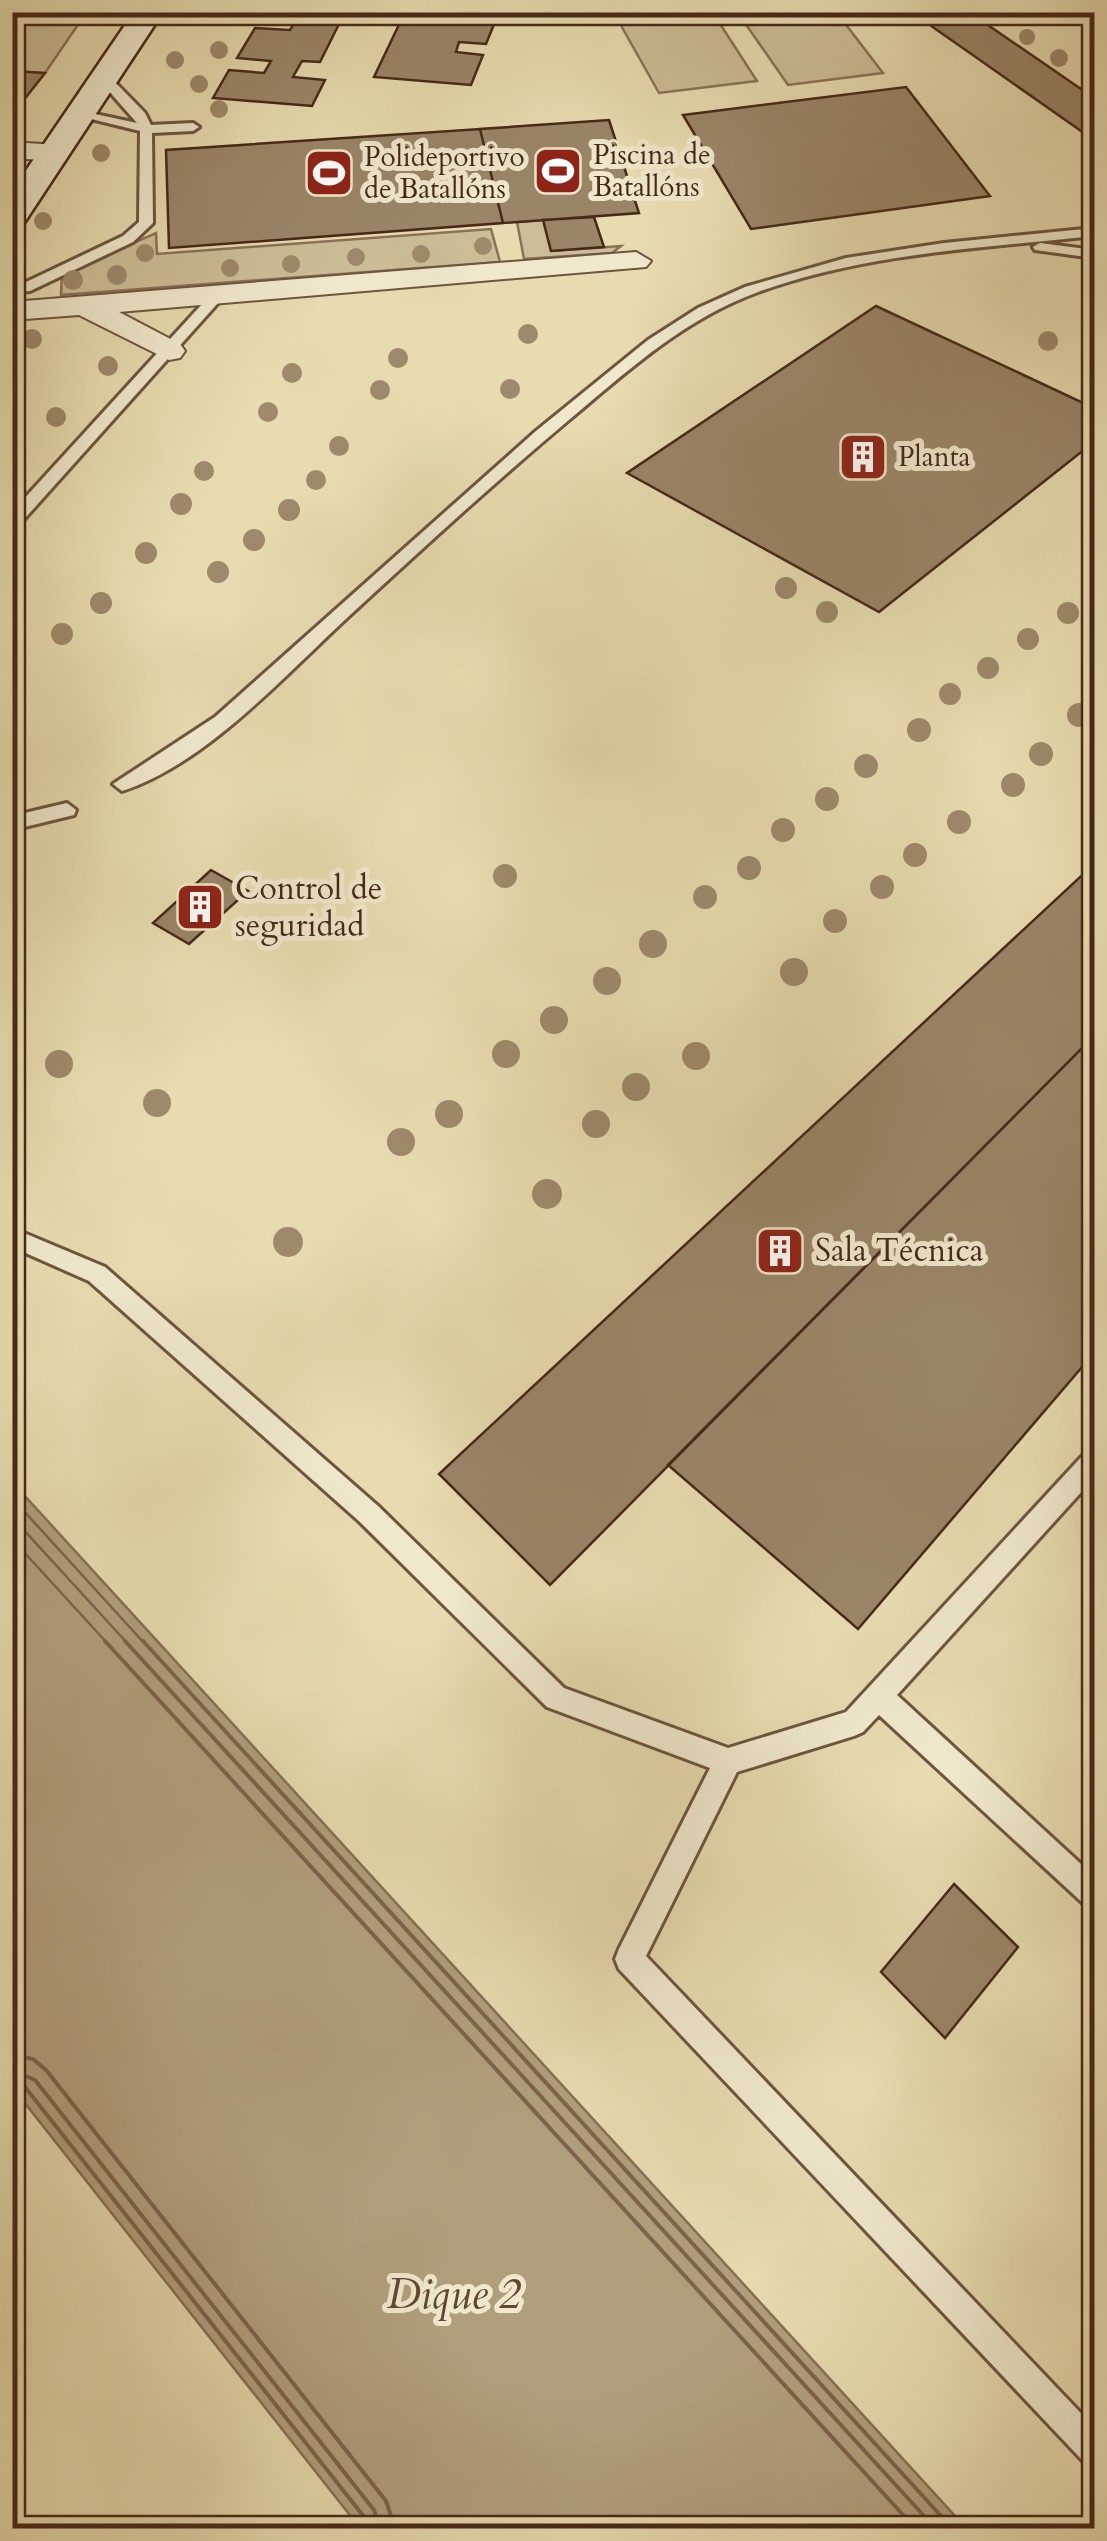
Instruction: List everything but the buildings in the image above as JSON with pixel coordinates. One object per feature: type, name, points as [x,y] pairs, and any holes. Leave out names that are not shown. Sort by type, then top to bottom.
[{"type":"street","points":[[12,216],[148,12]]},
{"type":"street","points":[[12,150],[56,153]]},
{"type":"street","points":[[12,311],[636,261]]},
{"type":"street","points":[[84,305],[169,351]]},
{"type":"lane","points":[[12,289],[25,288],[128,239],[146,223],[146,130],[140,116],[104,78]]},
{"type":"lane","points":[[80,114],[146,130],[193,126]]},
{"type":"lane","points":[[122,784],[154,770],[238,709],[495,472],[664,334],[735,297],[832,264],[941,245],[1094,232]]},
{"type":"lane","points":[[1007,242],[1094,254]]},
{"type":"lane","points":[[12,522],[219,294]]},
{"type":"lane","points":[[12,823],[67,810]]},
{"type":"lane","points":[[12,1237],[97,1274],[369,1514],[556,1698],[728,1761],[854,1723],[1094,1462]]},
{"type":"lane","points":[[878,1696],[1094,1894]]},
{"type":"lane","points":[[728,1761],[629,1959],[1094,2450]]},
{"type":"shaded area","points":[[12,13],[86,13],[45,73],[13,71]]},
{"type":"shaded area","points":[[614,13],[713,13],[757,81],[659,93]]},
{"type":"shaded area","points":[[738,13],[837,13],[883,73],[788,85]]},
{"type":"shaded area","points":[[544,220],[551,251],[621,246],[612,253],[524,259],[517,222]]},
{"type":"shaded area","points":[[491,229],[500,262],[61,295],[62,274],[156,233],[157,254]]},
{"type":"water","name":"Dique 2","points":[[13,1483],[966,2528],[360,2528],[13,2088]]},
{"type":"place","name":"Piscina de Batallóns","points":[[558,171]]},
{"type":"place","name":"Polideportivo de Batallóns","points":[[329,173]]},
{"type":"place","name":"Planta","points":[[863,457]]},
{"type":"place","name":"Control de seguridad","points":[[200,907]]},
{"type":"place","name":"Sala Técnica","points":[[780,1251]]}]
